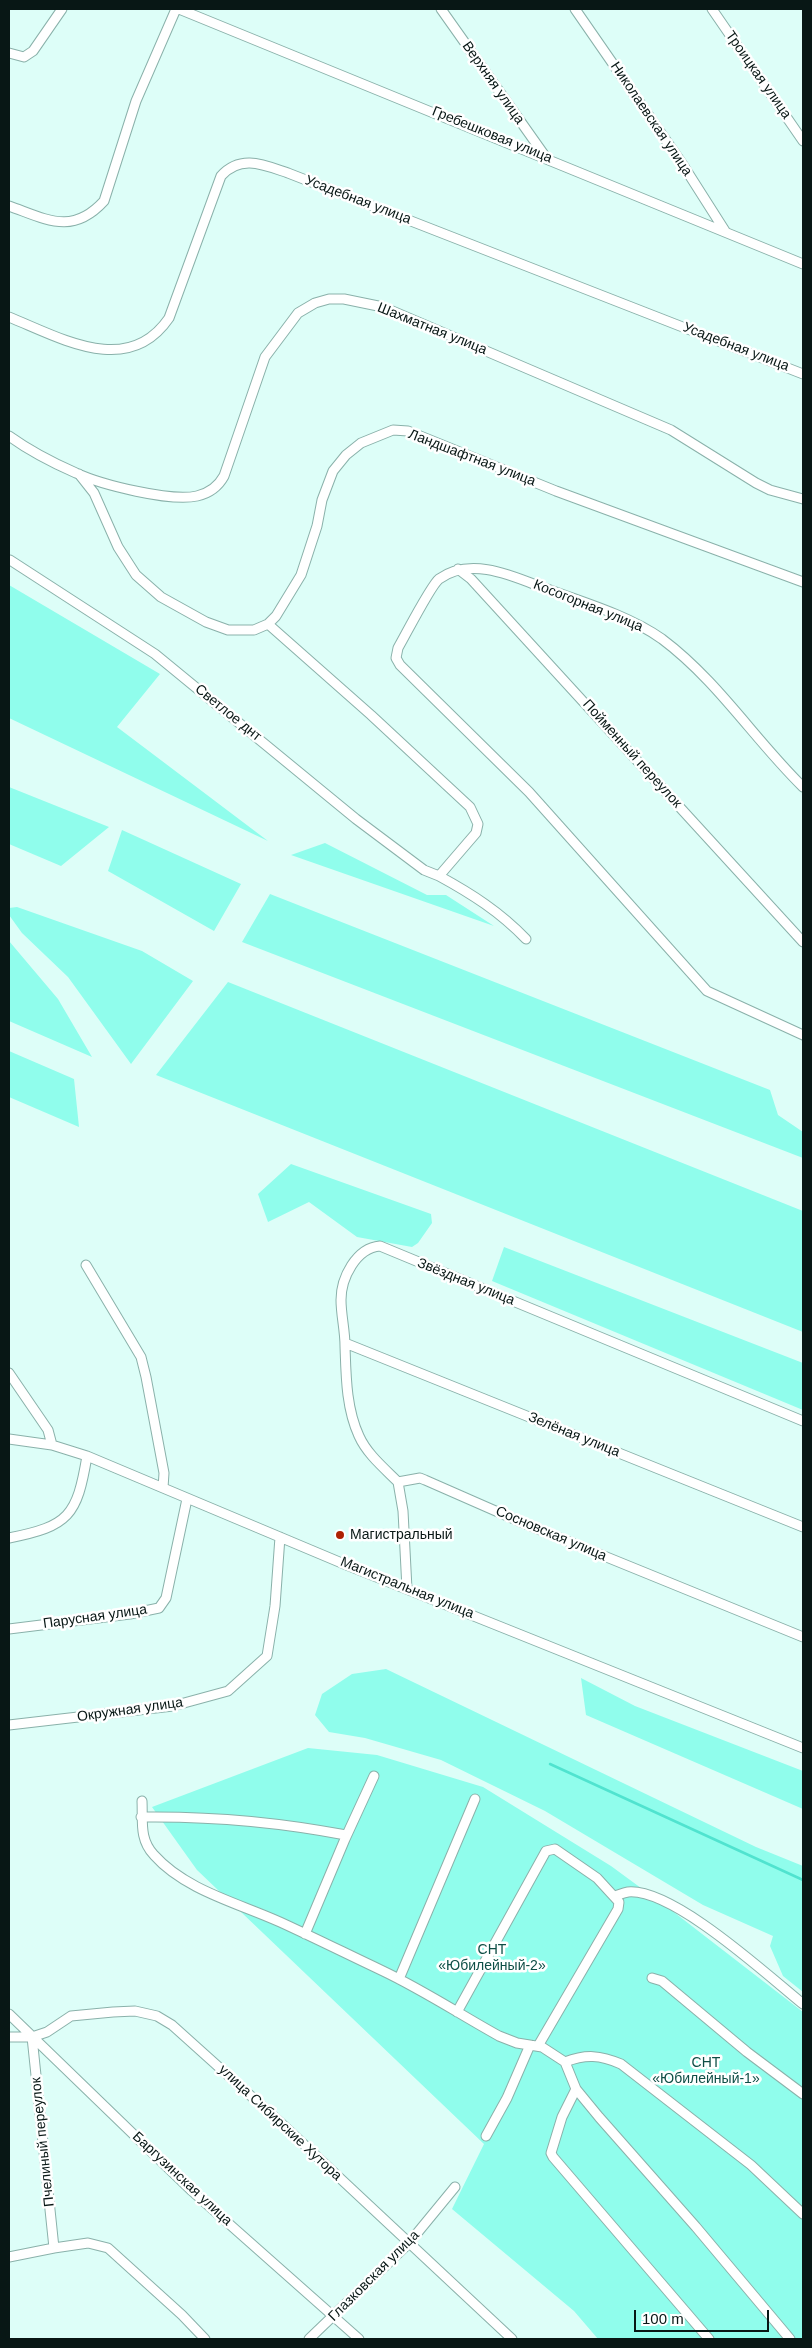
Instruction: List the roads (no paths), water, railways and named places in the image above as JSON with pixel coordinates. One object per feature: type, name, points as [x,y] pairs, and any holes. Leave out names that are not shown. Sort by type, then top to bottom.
[{"type":"street","points":[[9,53],[24,57],[33,51],[62,9]]},
{"type":"street","points":[[9,206],[57,222],[71,223],[98,208],[104,201],[136,101],[177,9]]},
{"type":"street","name":"Гребешковая улица","points":[[177,9],[545,157],[803,264]]},
{"type":"street","name":"Верхняя улица","points":[[441,9],[545,157]]},
{"type":"street","name":"Николаевская улица","points":[[575,9],[683,165],[725,231]]},
{"type":"street","name":"Троицкая улица","points":[[712,9],[803,141]]},
{"type":"street","name":"Усадебная улица","points":[[9,317],[94,349],[116,351],[133,347],[149,340],[160,331],[169,318],[221,176],[228,168],[249,162],[288,173],[803,374]]},
{"type":"street","name":"Шахматная улица","points":[[9,436],[40,456],[79,474],[153,494],[178,497],[198,496],[214,488],[224,476],[265,357],[298,313],[322,301],[344,299],[383,307],[671,430],[763,487],[803,499]]},
{"type":"street","name":"Ландшафтная улица","points":[[268,624],[282,608],[301,575],[322,500],[334,471],[346,455],[362,443],[393,430],[408,431],[565,495],[803,582]]},
{"type":"street","points":[[79,474],[94,493],[118,548],[136,575],[161,597],[206,622],[228,630],[254,630],[268,624],[371,715],[475,814],[478,824],[476,833],[439,876]]},
{"type":"street","name":"Светлое днт","points":[[10,560],[155,654],[356,819],[424,870],[464,890],[506,918],[526,939]]},
{"type":"street","points":[[458,569],[437,580],[398,648],[396,658],[400,665],[529,792],[707,991],[803,1035]]},
{"type":"street","name":"Косогорная улица","points":[[458,569],[483,569],[520,578],[633,622],[660,638],[722,693],[788,773],[803,787]]},
{"type":"street","name":"Пойменный переулок","points":[[458,569],[478,586],[803,942]]},
{"type":"street","name":"Звёздная улица","points":[[398,1482],[369,1452],[359,1436],[352,1415],[346,1383],[341,1297],[350,1268],[364,1250],[380,1246],[803,1421]]},
{"type":"street","points":[[86,1266],[141,1357],[164,1473],[164,1488]]},
{"type":"street","name":"Зелёная улица","points":[[345,1343],[801,1526]]},
{"type":"street","points":[[9,1373],[48,1430],[52,1444]]},
{"type":"street","name":"Магистральная улица","points":[[9,1439],[52,1444],[87,1456],[407,1589],[803,1748]]},
{"type":"street","points":[[9,1538],[46,1530],[60,1521],[76,1505],[82,1490],[87,1456]]},
{"type":"street","name":"Сосновская улица","points":[[398,1482],[420,1478],[523,1524],[803,1638]]},
{"type":"street","points":[[398,1482],[403,1511],[407,1589]]},
{"type":"street","name":"Парусная улица","points":[[9,1629],[130,1614],[158,1608],[166,1598],[187,1499]]},
{"type":"street","points":[[801,1526],[803,1515]]},
{"type":"street","name":"Окружная улица","points":[[9,1725],[173,1706],[228,1691],[267,1656],[275,1606],[280,1537]]},
{"type":"street","points":[[305,1934],[346,1835],[374,1776]]},
{"type":"street","points":[[398,1979],[475,1799]]},
{"type":"street","points":[[142,1801],[141,1817],[145,1842],[152,1853],[168,1870],[222,1899],[305,1934],[398,1979],[499,2036],[534,2046],[565,2062],[576,2089],[790,2339]]},
{"type":"street","points":[[141,1817],[224,1819],[307,1828],[346,1835]]},
{"type":"street","points":[[456,2012],[546,1851],[555,1849],[597,1878],[619,1902],[618,1909],[534,2046],[486,2136]]},
{"type":"street","points":[[614,1896],[628,1892],[638,1893],[661,1900],[690,1916],[803,2004]]},
{"type":"street","points":[[652,1978],[662,1981],[747,2052],[803,2094]]},
{"type":"street","name":"улица Сибирские Хутора","points":[[9,2037],[32,2036],[47,2032],[71,2016],[113,2012],[135,2012],[157,2016],[172,2025],[281,2123],[512,2339]]},
{"type":"street","name":"Баргузинская улица","points":[[9,2014],[192,2191],[359,2339]]},
{"type":"street","name":"Пчелиный переулок","points":[[32,2036],[54,2248]]},
{"type":"street","points":[[565,2062],[580,2056],[594,2056],[608,2058],[621,2064],[751,2165],[803,2214]]},
{"type":"street","points":[[576,2089],[562,2117],[552,2153],[553,2157],[709,2339]]},
{"type":"street","name":"Глазковская улица","points":[[310,2339],[409,2243],[455,2187]]},
{"type":"street","points":[[9,2257],[88,2243],[108,2248],[182,2314],[205,2339]]},
{"type":"waterway","points":[[550,1764],[803,1880]]},
{"type":"place","name":"Магистральный","points":[[340,1535]]},
{"type":"park label","name":"СНТ «Юбилейный-2»","points":[[492,1958]]},
{"type":"park label","name":"СНТ «Юбилейный-1»","points":[[706,2072]]}]
